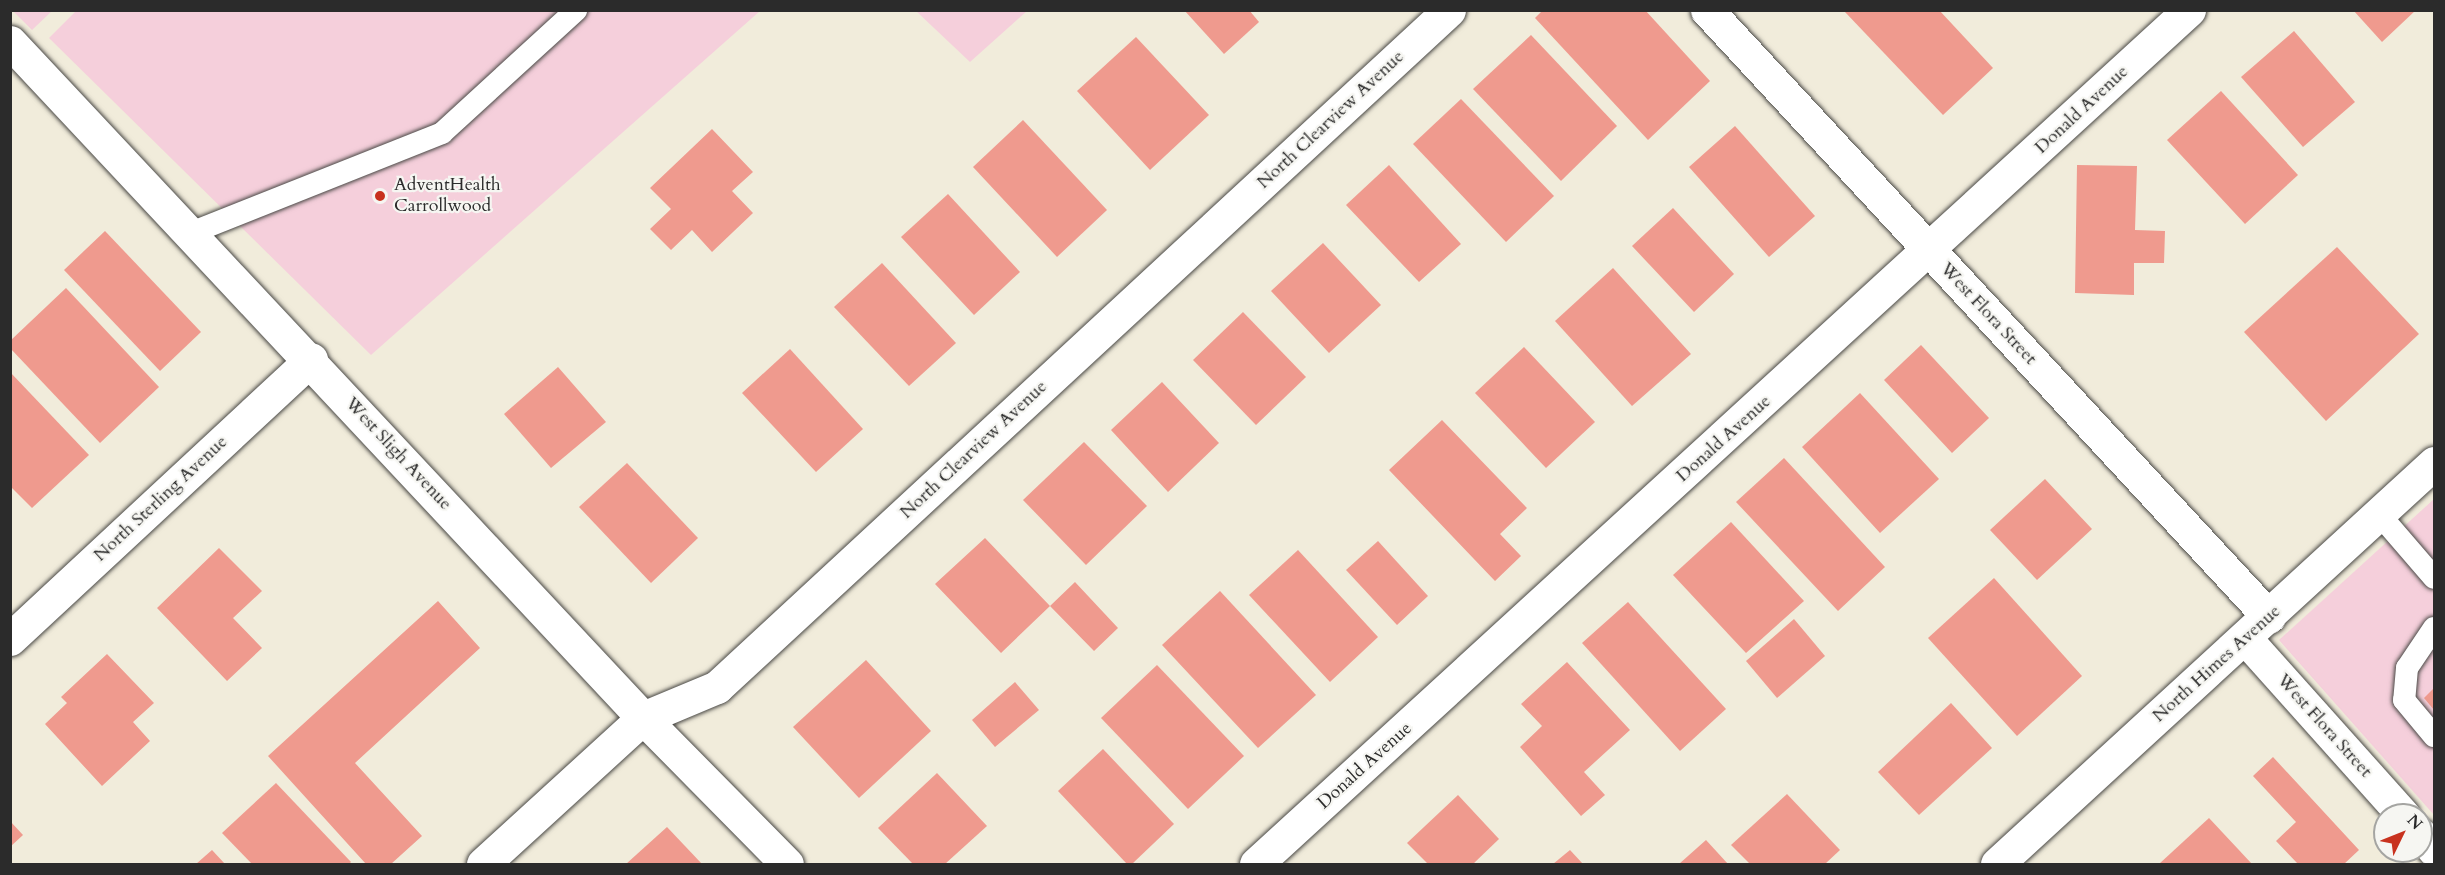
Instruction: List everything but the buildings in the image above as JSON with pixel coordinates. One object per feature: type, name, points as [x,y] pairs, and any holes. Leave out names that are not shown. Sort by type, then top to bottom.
[{"type":"street","name":"North Clearview Avenue","points":[[483,864],[643,718],[717,687],[1449,10]]},
{"type":"street","name":"West Flora Street","points":[[1707,10],[2269,617]]},
{"type":"street","name":"Donald Avenue","points":[[1256,864],[2190,10]]},
{"type":"street","name":"West Sligh Avenue","points":[[10,42],[311,359],[643,718],[788,864]]},
{"type":"street","name":"North Sterling Avenue","points":[[10,639],[311,359]]},
{"type":"street","name":"North Himes Avenue","points":[[1997,864],[2269,617],[2434,463]]},
{"type":"street","name":"West Flora Street","points":[[2245,638],[2392,803]]},
{"type":"lane","points":[[191,233],[442,133],[576,10]]},
{"type":"lane","points":[[2379,514],[2434,578]]},
{"type":"lane","points":[[2434,628],[2407,668],[2404,700],[2434,736]]},
{"type":"shaded area","name":"AdventHealth Carrollwood","points":[[77,10],[760,11],[371,355],[49,38]]},
{"type":"shaded area","points":[[13,11],[52,11],[32,30]]},
{"type":"shaded area","points":[[916,11],[1027,11],[970,62]]},
{"type":"shaded area","points":[[2434,499],[2434,815],[2433,803],[2423,803],[2279,640]]},
{"type":"place","name":"AdventHealth Carrollwood","points":[[380,196]]}]
